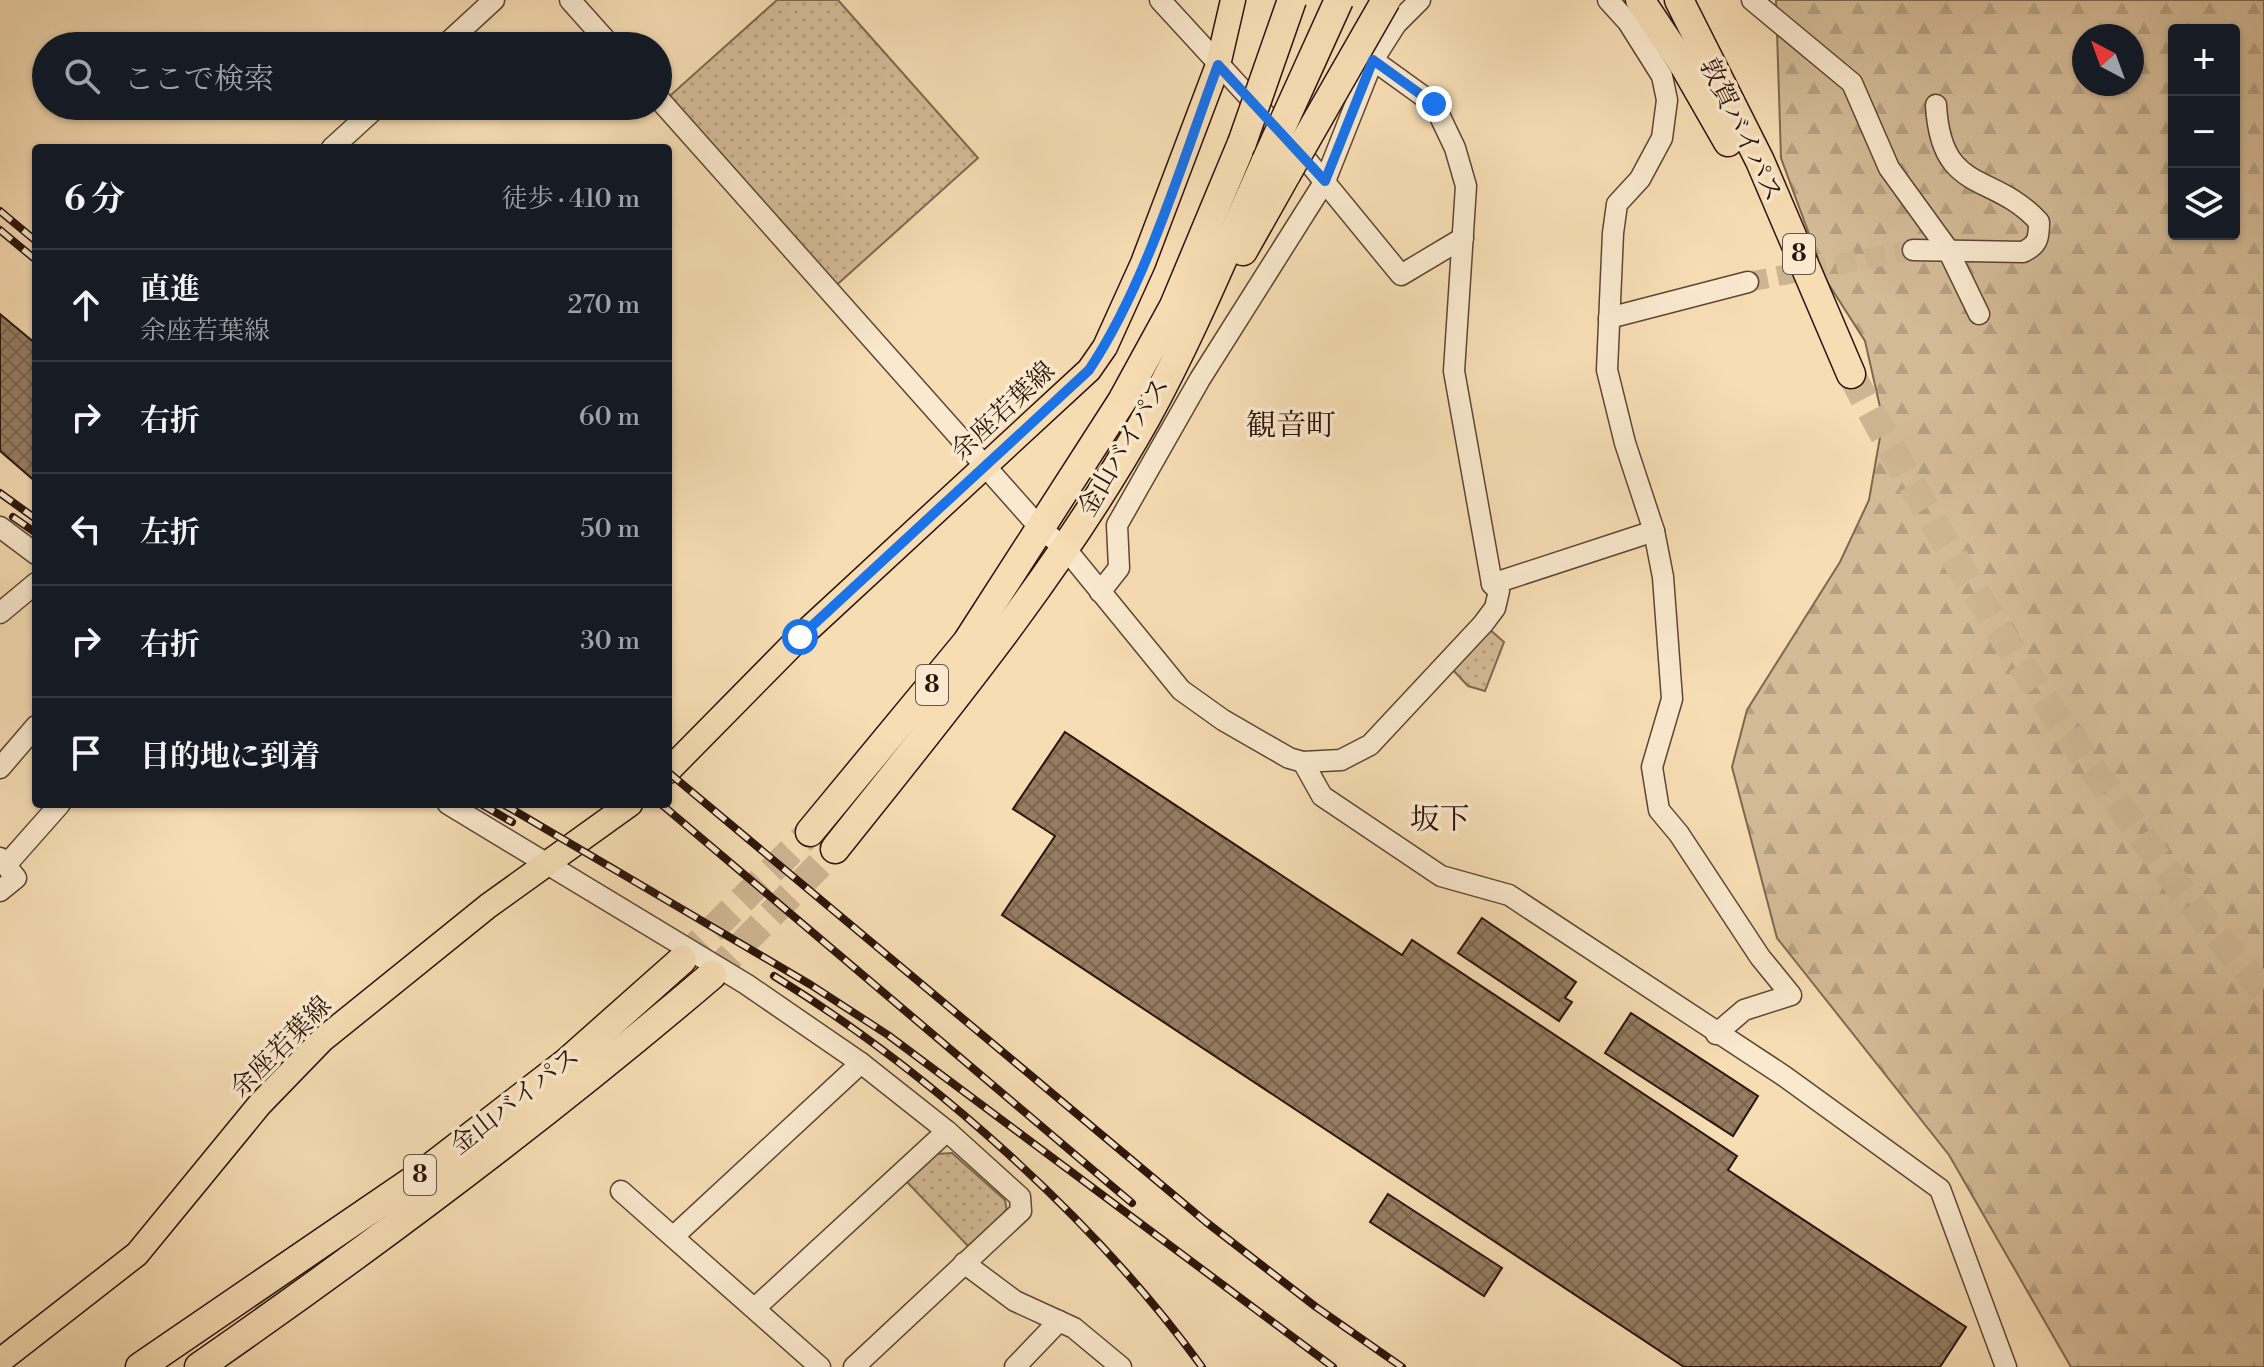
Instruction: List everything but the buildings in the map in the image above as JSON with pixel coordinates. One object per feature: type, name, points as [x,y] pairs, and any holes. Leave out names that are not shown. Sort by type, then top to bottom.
[{"type":"highway","name":"金山バイパス","points":[[810,832],[967,642],[1122,401],[1221,221],[1262,157],[1292,0]]},
{"type":"highway","points":[[1262,157],[1321,0]]},
{"type":"highway","name":"金山バイパス","points":[[835,849],[990,654],[1064,547],[1146,418],[1262,157],[1339,0]]},
{"type":"highway","points":[[1262,157],[1386,0]]},
{"type":"highway","points":[[1640,0],[1711,109],[1838,348]]},
{"type":"highway","name":"敦賀バイパス","points":[[1682,5],[1760,161],[1851,374]]},
{"type":"highway","name":"金山バイパス","points":[[140,1367],[421,1175],[566,1063],[682,960]]},
{"type":"highway","name":"金山バイパス","points":[[199,1367],[437,1199],[585,1084],[712,975]]},
{"type":"main road","name":"余座若葉線","points":[[672,767],[800,637],[1089,370],[1105,347],[1143,263],[1218,65],[1233,0]]},
{"type":"main road","name":"余座若葉線","points":[[0,1361],[137,1254],[260,1104],[322,1040],[546,863],[624,808]]},
{"type":"street","points":[[459,32],[494,0]]},
{"type":"street","points":[[570,0],[599,32]]},
{"type":"street","points":[[1160,0],[1325,181],[1401,275],[1463,238]]},
{"type":"street","points":[[1100,592],[1119,568],[1117,525],[1200,379],[1325,181],[1373,60],[1396,24],[1420,0]]},
{"type":"street","points":[[1608,0],[1628,22],[1662,76],[1667,100],[1662,138],[1640,179],[1617,204],[1607,370],[1625,443],[1654,531],[1663,577],[1672,699],[1652,767],[1659,810],[1679,834],[1760,957],[1791,995],[1744,1010],[1716,1034]]},
{"type":"street","points":[[1752,0],[1852,83],[1889,168],[1947,248],[1979,314]]},
{"type":"street","points":[[672,114],[1041,529],[1064,547],[1181,690],[1255,739],[1303,762],[1341,760],[1370,745],[1483,624],[1495,608],[1499,591],[1492,584],[1454,371],[1466,186],[1455,148],[1434,104],[1373,60]]},
{"type":"street","points":[[1913,250],[1947,248],[2023,252],[2033,248],[2039,238],[2039,222],[2028,210],[1968,177],[1949,160],[1938,136],[1936,105]]},
{"type":"street","points":[[336,144],[363,120]]},
{"type":"street","points":[[1609,318],[1748,282]]},
{"type":"street","points":[[0,527],[32,551]]},
{"type":"street","points":[[1492,584],[1654,531]]},
{"type":"street","points":[[0,613],[32,587]]},
{"type":"street","points":[[0,768],[32,731]]},
{"type":"street","points":[[1303,762],[1322,796],[1441,876],[1509,895],[1784,1076],[1940,1189],[2006,1367]]},
{"type":"street","points":[[0,891],[16,878],[3,861],[56,808]]},
{"type":"street","points":[[455,808],[746,984],[861,1063],[947,1131],[1020,1197],[1021,1211],[854,1367]]},
{"type":"street","points":[[674,1236],[861,1063]]},
{"type":"street","points":[[755,1308],[947,1131]]},
{"type":"street","points":[[621,1191],[820,1367]]},
{"type":"street","points":[[964,1263],[1015,1301],[1074,1328],[1121,1367]]},
{"type":"street","points":[[1015,1367],[1059,1321]]},
{"type":"green space","points":[[777,0],[838,0],[978,158],[831,290],[672,112],[672,94]]},
{"type":"green space","points":[[1776,0],[2264,0],[2264,1367],[2071,1367],[1949,1155],[1777,938],[1732,767],[1747,710],[1840,562],[1869,500],[1883,420],[1865,341],[1826,280],[1781,158]]},
{"type":"green space","points":[[1488,628],[1504,642],[1485,691],[1468,686],[1452,669]]},
{"type":"green space","points":[[952,1153],[1005,1200],[1007,1212],[969,1247],[907,1182],[937,1154]]},
{"type":"tunnel","points":[[1748,282],[1913,250]]},
{"type":"tunnel","points":[[1851,374],[1947,545],[2052,711],[2177,884],[2264,990]]},
{"type":"tunnel","points":[[682,960],[810,832]]},
{"type":"tunnel","points":[[712,975],[835,849]]},
{"type":"railway","points":[[0,211],[32,238]]},
{"type":"railway","points":[[0,230],[32,257]]},
{"type":"railway","points":[[0,493],[32,516]]},
{"type":"railway","points":[[13,517],[32,530]]},
{"type":"railway","points":[[672,775],[1206,1222],[1316,1307],[1402,1367]]},
{"type":"railway","points":[[488,808],[512,822]]},
{"type":"railway","points":[[510,808],[811,985],[888,1035],[1333,1367]]},
{"type":"railway","points":[[666,808],[1132,1203]]},
{"type":"railway","points":[[774,976],[891,1056],[1006,1152],[1112,1257],[1202,1367]]},
{"type":"district","name":"観音町","points":[[1291,426]]},
{"type":"district","name":"坂下","points":[[1440,820]]},
{"type":"route","points":[[800,637],[1089,370],[1105,347],[1143,263],[1218,65],[1325,181],[1373,60],[1434,104]]}]
